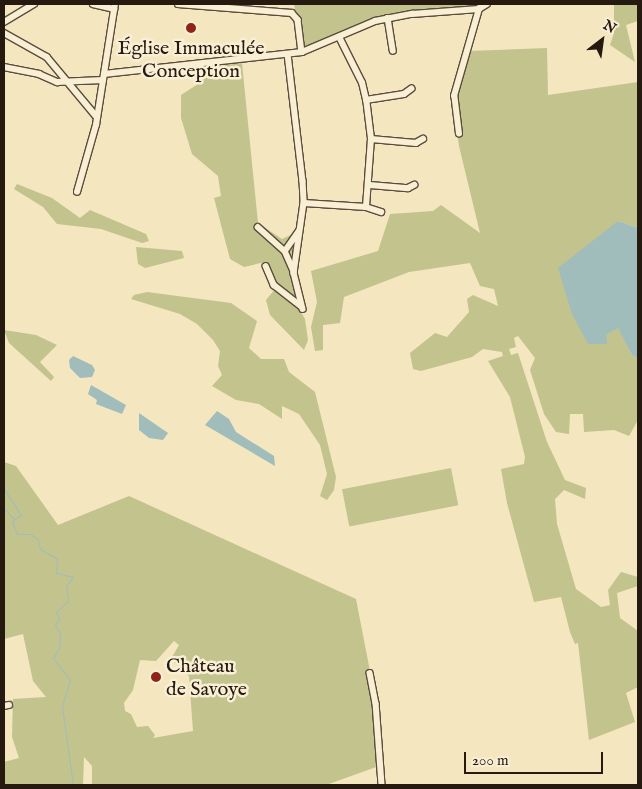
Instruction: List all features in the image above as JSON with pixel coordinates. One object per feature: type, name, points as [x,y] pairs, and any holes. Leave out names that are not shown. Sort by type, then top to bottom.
[{"type":"street","points":[[4,22],[34,4]]},
{"type":"street","points":[[77,192],[97,117],[115,6],[93,4]]},
{"type":"street","points":[[178,4],[292,13],[298,20],[302,52]]},
{"type":"street","points":[[4,67],[43,75],[56,82],[288,54],[302,52],[388,18],[479,10],[487,4]]},
{"type":"street","points":[[459,134],[454,96],[479,10]]},
{"type":"street","points":[[388,18],[393,51]]},
{"type":"street","points":[[4,33],[41,53],[67,80],[97,117]]},
{"type":"street","points":[[339,37],[362,83],[366,100],[371,140],[370,186],[366,207]]},
{"type":"street","points":[[288,54],[304,203],[294,273]]},
{"type":"street","points":[[366,100],[404,94],[411,89]]},
{"type":"street","points":[[371,140],[416,143],[423,140]]},
{"type":"street","points":[[370,186],[408,188],[414,184]]},
{"type":"street","points":[[304,203],[366,207],[381,212]]},
{"type":"street","points":[[285,251],[301,226]]},
{"type":"street","points":[[258,227],[276,240],[285,251],[294,273],[303,309],[291,296],[274,285],[266,266]]},
{"type":"street","points":[[276,240],[291,240]]},
{"type":"street","points":[[291,296],[299,292]]},
{"type":"street","points":[[370,673],[376,703],[382,785]]},
{"type":"green space","points":[[294,4],[487,4],[479,9],[388,18],[302,52]]},
{"type":"green space","points":[[614,4],[638,4],[638,21],[626,25],[635,62],[610,45],[614,33]]},
{"type":"green space","points":[[547,48],[548,95],[638,82],[638,228],[618,221],[606,335],[618,327],[631,354],[638,359],[638,420],[629,436],[614,430],[584,432],[583,414],[570,414],[569,434],[556,432],[544,414],[530,370],[535,358],[518,336],[514,338],[516,347],[509,349],[511,355],[518,353],[547,442],[565,480],[586,488],[585,499],[564,490],[555,499],[557,524],[576,589],[601,607],[610,605],[608,590],[621,572],[638,577],[638,586],[617,593],[620,618],[638,631],[638,687],[626,693],[635,722],[589,740],[578,643],[575,644],[570,632],[561,597],[534,602],[507,503],[501,469],[524,464],[525,457],[510,397],[488,361],[503,356],[502,352],[483,349],[472,357],[421,371],[413,369],[410,353],[435,333],[447,337],[469,312],[467,299],[473,295],[498,306],[494,289],[480,286],[470,263],[409,272],[344,297],[340,323],[323,325],[323,350],[315,351],[311,327],[317,302],[311,271],[378,251],[390,214],[433,211],[441,205],[480,233],[459,146],[453,103],[468,51]]},
{"type":"green space","points":[[242,63],[258,223],[282,239],[302,230],[297,274],[302,305],[295,302],[305,319],[308,340],[304,350],[270,315],[266,300],[276,288],[265,262],[244,267],[230,259],[214,198],[221,196],[218,176],[192,154],[181,118],[181,95],[198,84],[200,68]]},
{"type":"green space","points":[[17,184],[52,198],[80,218],[90,210],[146,234],[149,241],[142,243],[101,229],[57,224],[43,207],[14,189]]},
{"type":"green space","points":[[136,247],[182,251],[184,258],[145,268],[138,264]]},
{"type":"green space","points":[[147,292],[231,303],[257,321],[249,348],[261,359],[284,359],[289,372],[315,392],[336,477],[334,490],[327,500],[320,496],[327,474],[320,445],[299,414],[282,406],[282,419],[259,404],[236,400],[212,386],[222,375],[218,366],[220,351],[213,340],[197,324],[180,314],[131,299],[134,295]]},
{"type":"green space","points":[[4,330],[36,335],[57,345],[40,362],[54,377],[51,381],[9,343]]},
{"type":"green space","points":[[4,462],[16,466],[58,525],[129,496],[356,599],[375,697],[379,766],[326,785],[92,785],[92,766],[84,757],[83,785],[4,785],[4,762],[19,758],[12,737],[13,699],[46,697],[33,681],[23,634],[4,639]],"holes":[[[174,641],[179,645],[171,659],[189,676],[193,731],[153,738],[155,735],[148,726],[137,727],[131,714],[125,711],[124,703],[133,690],[140,660],[156,661]]]},
{"type":"green space","points":[[451,468],[458,505],[349,526],[342,489]]},
{"type":"water","points":[[618,221],[638,228],[638,359],[631,354],[618,328],[606,335],[607,344],[588,344],[572,314],[558,268]]},
{"type":"water","points":[[73,356],[92,365],[95,370],[92,377],[80,378],[70,368],[69,360]]},
{"type":"water","points":[[91,385],[126,405],[122,414],[96,404],[97,400],[88,394]]},
{"type":"water","points":[[217,411],[229,419],[236,432],[274,456],[275,466],[205,425]]},
{"type":"water","points":[[139,413],[168,433],[163,440],[149,438],[139,430]]},
{"type":"waterway","points":[[4,489],[21,515],[12,521],[17,534],[30,534],[38,539],[40,549],[57,559],[56,573],[73,577],[66,586],[68,601],[56,612],[59,618],[55,626],[60,632],[59,649],[53,658],[70,680],[62,706],[73,785]]},
{"type":"waterway","points":[[4,508],[14,519]]},
{"type":"place","name":"Église Immaculée Conception","points":[[191,28]]},
{"type":"place","name":"Château de Savoye","points":[[156,677]]}]
